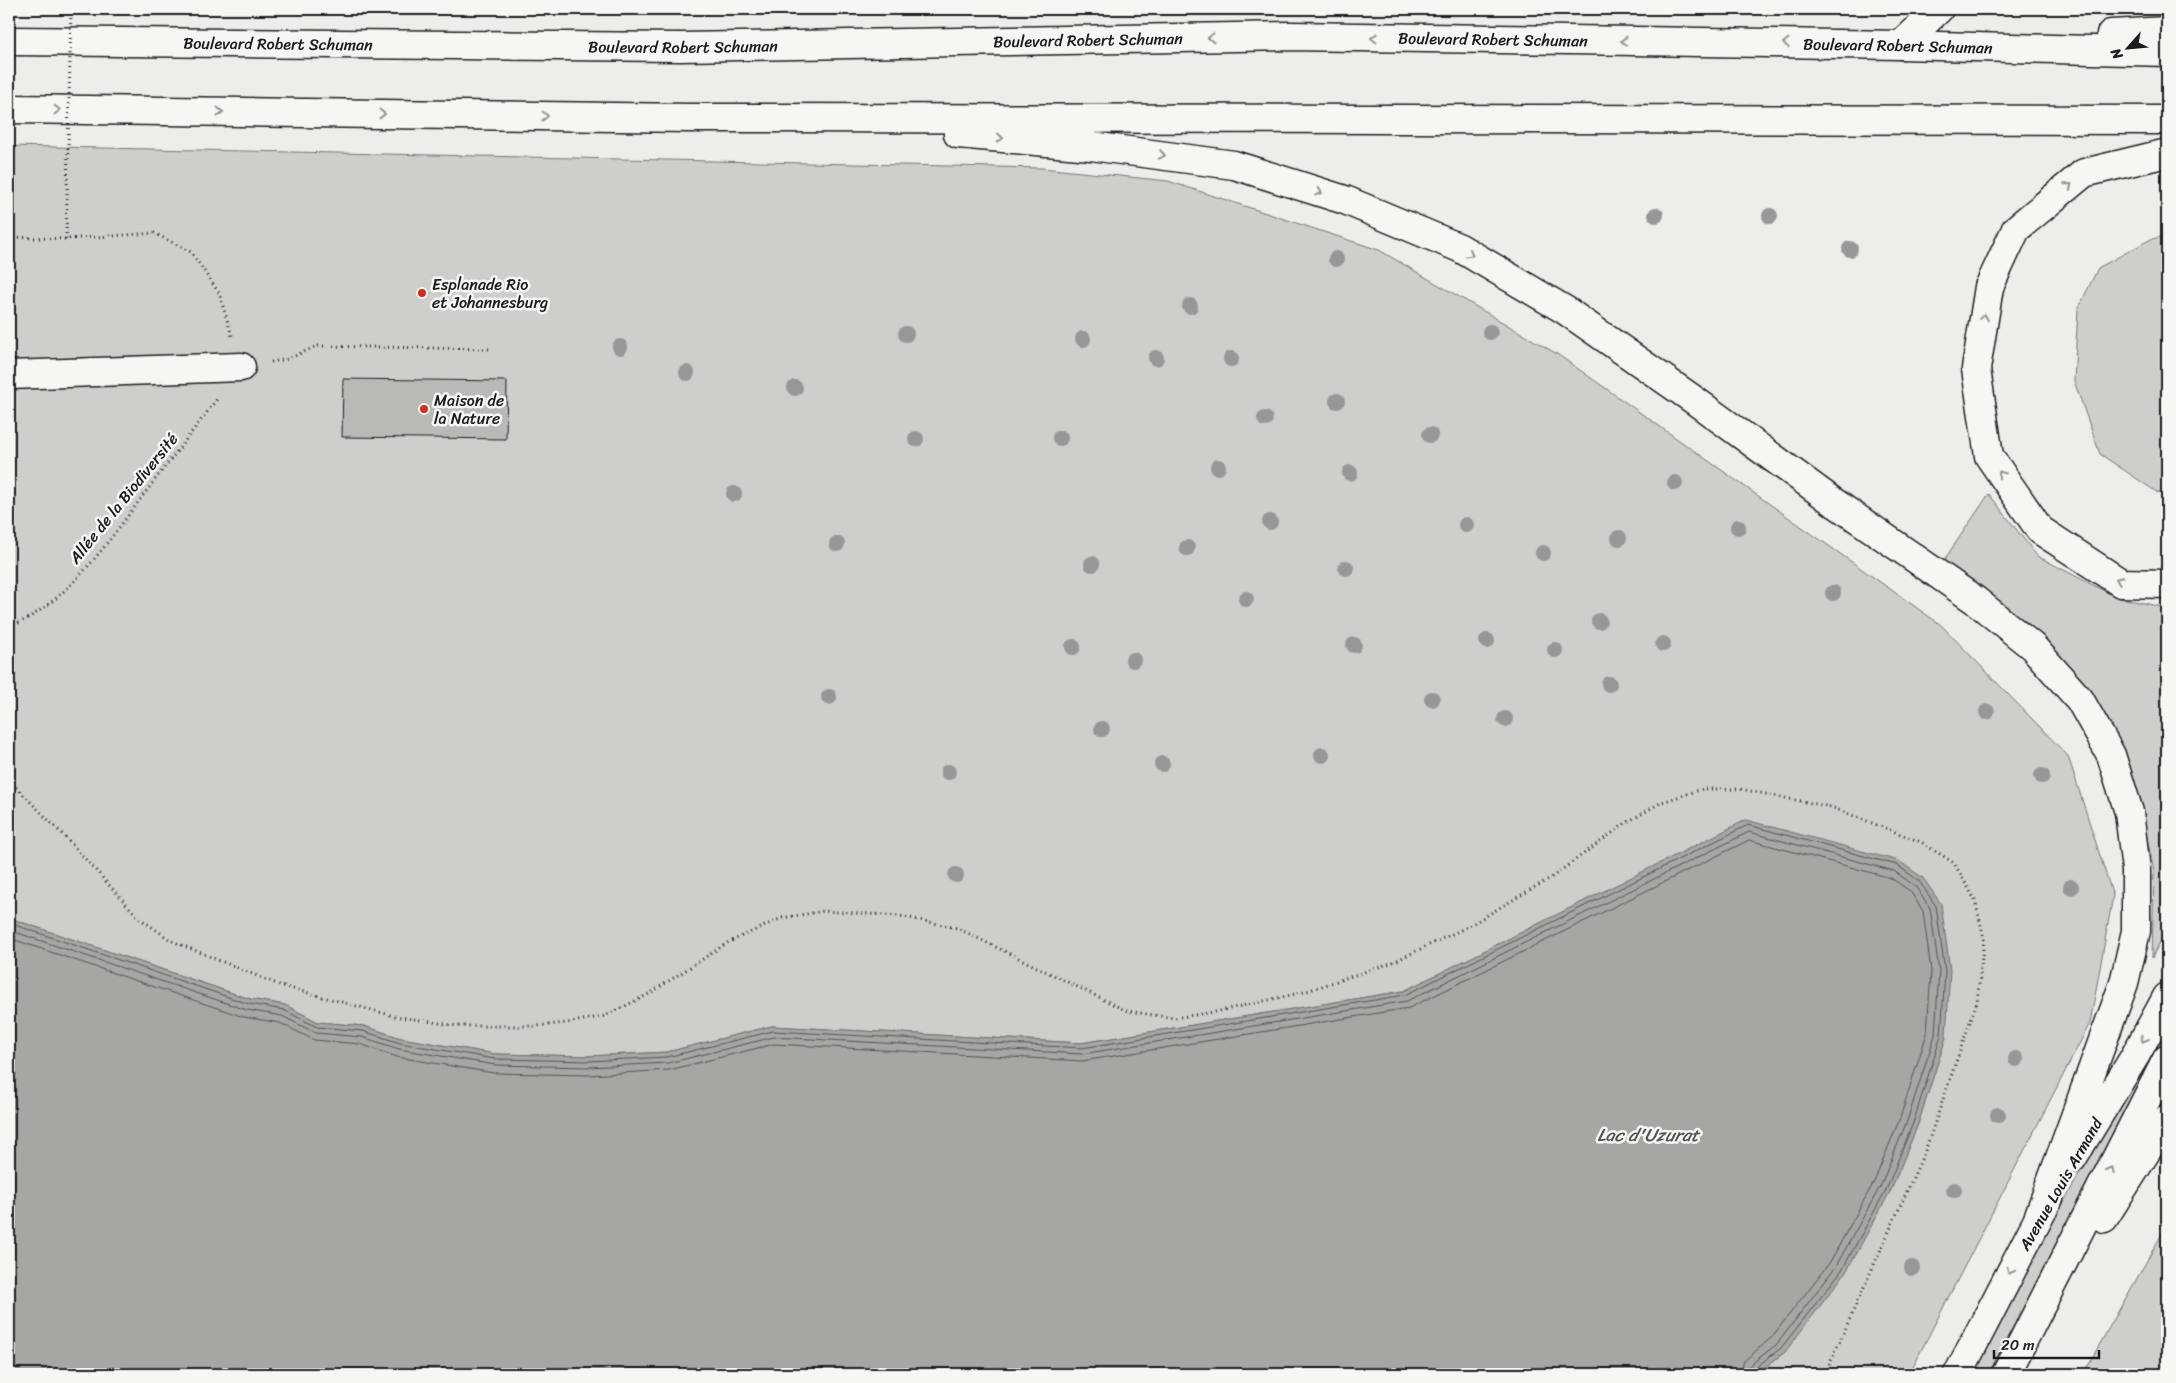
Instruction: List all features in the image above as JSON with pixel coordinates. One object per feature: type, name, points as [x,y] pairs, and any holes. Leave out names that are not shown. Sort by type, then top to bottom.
[{"type":"main road","points":[[1901,45],[1939,9]]},
{"type":"main road","points":[[1901,45],[2167,31]]},
{"type":"main road","name":"Boulevard Robert Schuman","points":[[9,40],[681,47],[1289,36],[1901,45],[2167,52]]},
{"type":"main road","points":[[9,109],[690,118],[2167,120]]},
{"type":"main road","points":[[690,118],[968,135],[1091,146],[1234,165],[1345,200],[1460,248],[1565,310],[1694,400],[1834,503],[1975,600],[2034,647],[2080,700],[2111,755],[2130,812],[2136,870],[2136,931],[2124,983],[2039,1215]]},
{"type":"main road","points":[[2167,153],[2084,173],[2016,230],[1988,287],[1976,369],[1988,456],[2040,530],[2121,583],[2167,584]]},
{"type":"main road","points":[[9,375],[241,367]]},
{"type":"main road","name":"Avenue Louis Armand","points":[[1958,1374],[2039,1215],[2135,1056],[2167,996]]},
{"type":"main road","points":[[2012,1364],[2167,1060]]},
{"type":"main road","points":[[2012,1364],[2167,1119]]},
{"type":"path","points":[[66,238],[71,9]]},
{"type":"path","points":[[9,237],[66,238],[154,233],[191,252],[219,293],[241,367],[288,359],[317,346],[489,349]]},
{"type":"path","name":"Allée de la Biodiversité","points":[[9,626],[57,598],[101,550],[241,367]]},
{"type":"path","points":[[9,780],[70,842],[139,918],[172,942],[282,986],[394,1016],[458,1026],[535,1026],[567,1023],[605,1016],[648,994],[727,944],[782,918],[824,911],[900,916],[957,928],[1127,1011],[1174,1018],[1215,1012],[1304,992],[1391,963],[1467,927],[1552,877],[1626,823],[1662,802],[1703,790],[1740,789],[1831,807],[1921,842],[1954,863],[1975,900],[1984,938],[1977,1002],[1925,1151],[1825,1374]]},
{"type":"shaded area","points":[[9,146],[1042,168],[1168,181],[1379,250],[1557,354],[1941,625],[2068,756],[2113,896],[2090,1023],[1909,1374],[1756,1374],[1785,1352],[1891,1190],[1918,1124],[1946,1037],[1747,820],[1404,991],[1081,1043],[772,1026],[667,1052],[589,1056],[495,1054],[401,1038],[364,1026],[318,1022],[285,1005],[250,999],[9,918]]},
{"type":"shaded area","points":[[2167,236],[2167,494],[2158,493],[2100,454],[2074,381],[2078,309],[2098,268],[2151,239]]},
{"type":"shaded area","points":[[1989,494],[2037,556],[2116,597],[2167,608],[2167,928],[2152,958],[2154,872],[2140,803],[2109,728],[1942,563]]},
{"type":"shaded area","points":[[2167,1013],[2167,1039],[1988,1374],[1970,1374]]},
{"type":"shaded area","points":[[2167,1225],[2167,1374],[2083,1374]]},
{"type":"water","name":"Lac d'Uzurat","points":[[1746,820],[1899,861],[1923,878],[1941,904],[1950,970],[1946,1037],[1918,1124],[1891,1190],[1846,1272],[1785,1352],[1756,1374],[9,1374],[9,918],[250,999],[285,1005],[318,1022],[364,1026],[401,1038],[495,1054],[589,1056],[667,1052],[772,1026],[1081,1043],[1404,991]]},
{"type":"building","name":"Maison de la Nature","points":[[343,379],[507,381],[506,439],[342,437]]},
{"type":"place","name":"Esplanade Rio et Johannesburg","points":[[422,293]]},
{"type":"place","name":"Maison de la Nature","points":[[424,409]]}]
